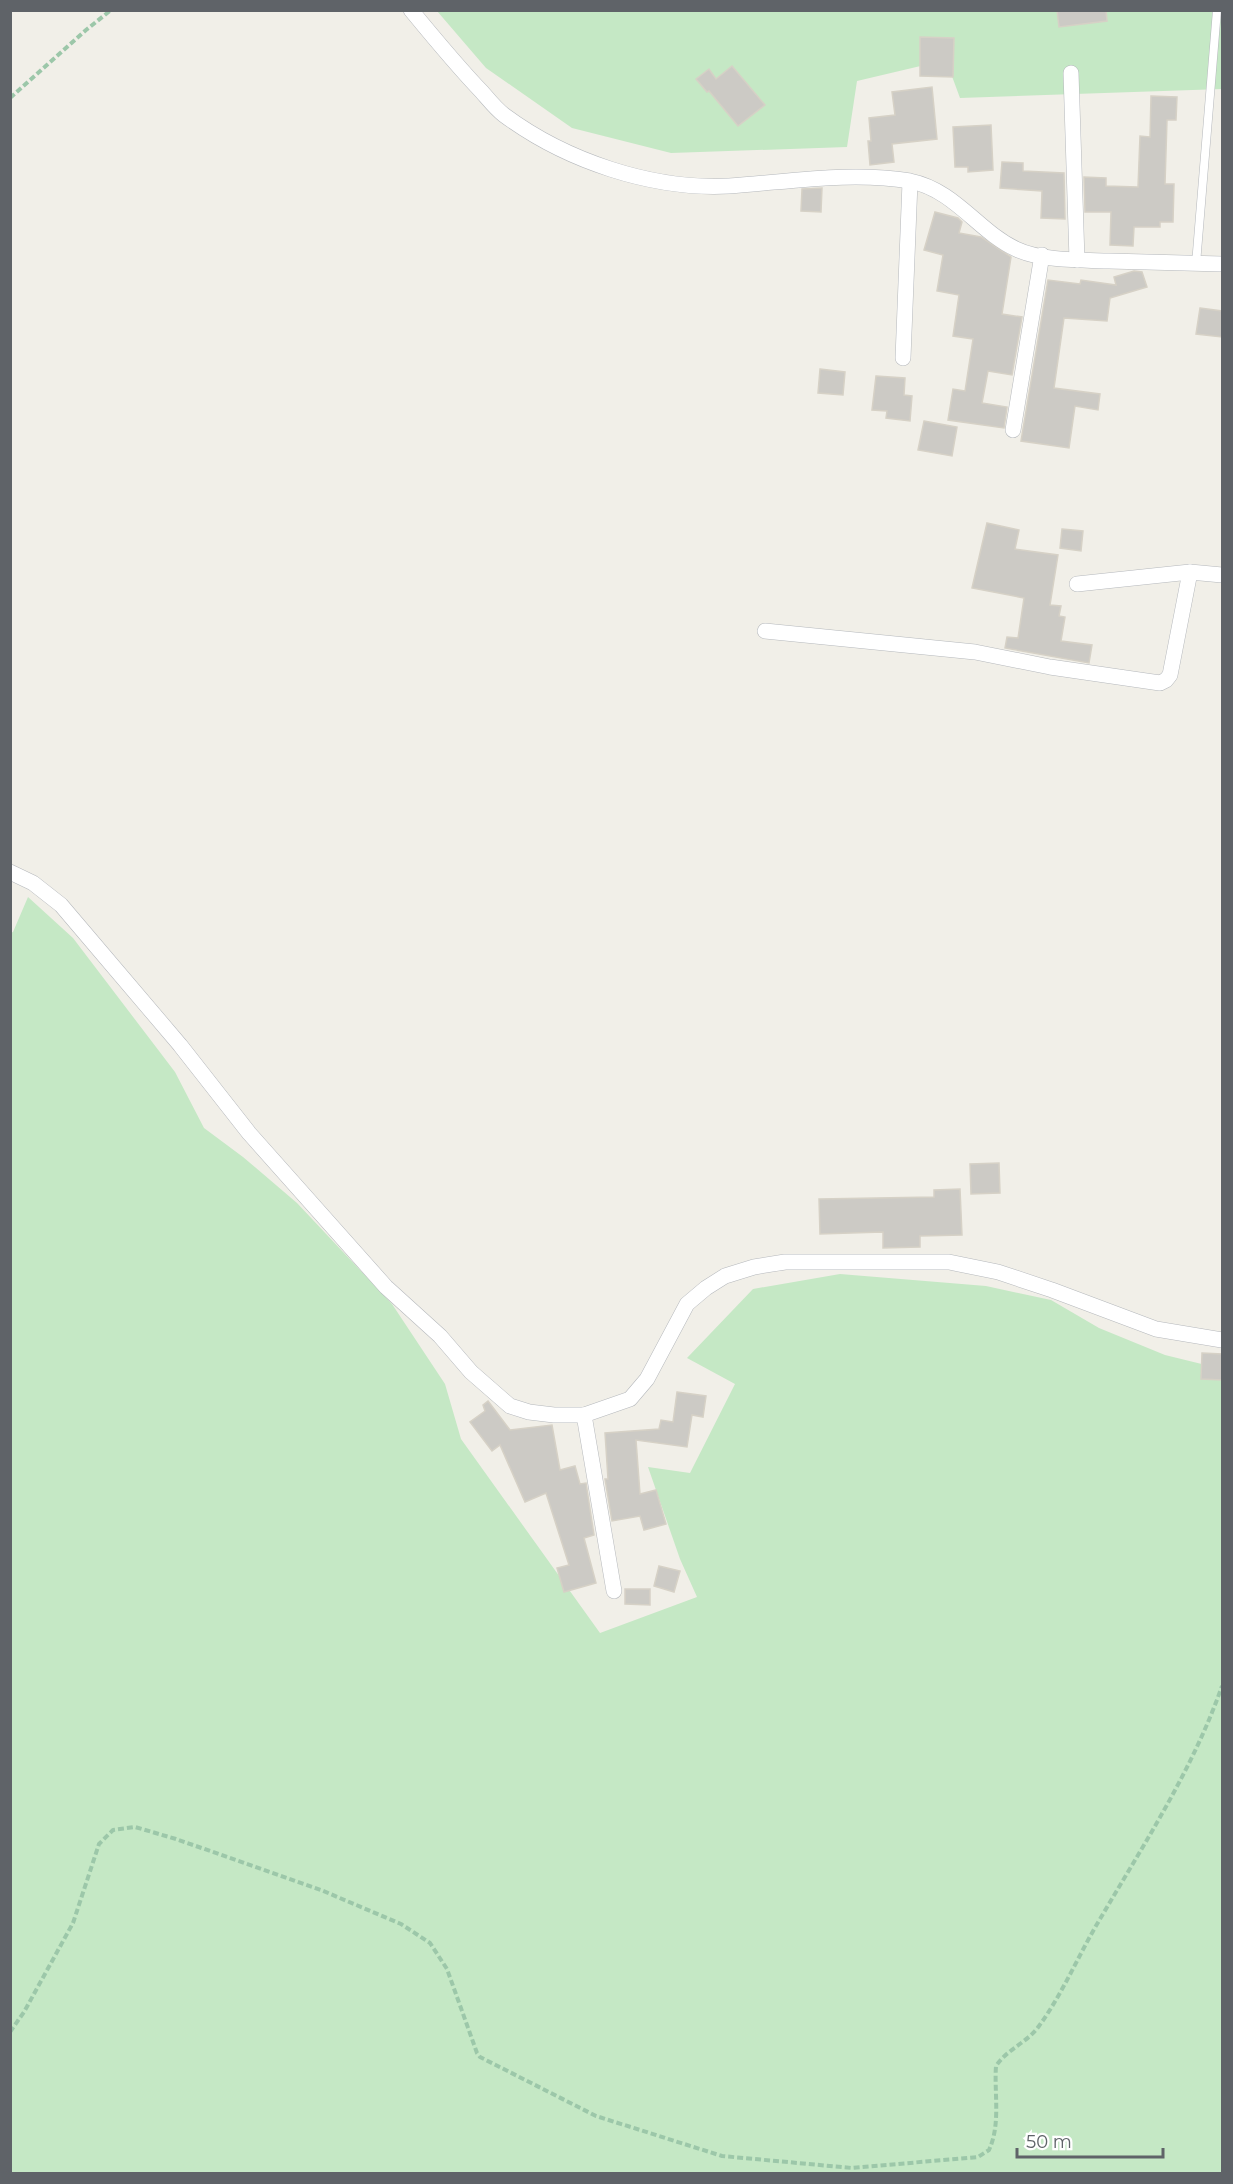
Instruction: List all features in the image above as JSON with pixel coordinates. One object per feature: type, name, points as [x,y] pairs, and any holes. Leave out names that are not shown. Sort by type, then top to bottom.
[{"type":"street","points":[[411,10],[503,114],[549,143],[601,167],[662,182],[726,186],[849,177],[910,182],[931,189],[961,207],[1016,249],[1054,259],[1222,264]]},
{"type":"street","points":[[1071,73],[1077,260]]},
{"type":"street","points":[[903,358],[910,182]]},
{"type":"street","points":[[1013,430],[1042,255]]},
{"type":"street","points":[[1077,584],[1190,572],[1222,575]]},
{"type":"street","points":[[765,631],[975,652],[1050,667],[1160,683],[1170,675],[1190,572]]},
{"type":"street","points":[[10,872],[33,883],[61,905],[180,1045],[249,1133],[386,1287],[440,1336],[486,1386],[510,1406],[529,1412],[584,1415],[630,1399],[639,1391],[687,1304],[725,1276],[754,1267],[785,1262],[949,1262],[998,1272],[1156,1329],[1222,1340]]},
{"type":"street","points":[[584,1415],[614,1591]]},
{"type":"lane","points":[[1196,264],[1217,10]]},
{"type":"path","points":[[10,98],[111,10]]},
{"type":"path","points":[[10,2032],[24,2012],[73,1923],[99,1844],[113,1830],[135,1827],[321,1890],[401,1924],[430,1942],[447,1969],[480,2057],[596,2116],[722,2156],[852,2168],[978,2157],[989,2150],[992,2144],[996,2108],[996,2066],[1005,2054],[1026,2042],[1049,2011],[1209,1726],[1222,1686]]},
{"type":"green space","points":[[437,11],[1222,11],[1222,89],[960,98],[946,60],[857,81],[847,147],[671,153],[572,128],[486,68]]},
{"type":"green space","points":[[28,897],[73,938],[175,1072],[204,1128],[243,1157],[297,1203],[392,1304],[445,1384],[461,1439],[600,1633],[697,1597],[680,1559],[648,1467],[690,1473],[735,1384],[687,1358],[753,1289],[840,1274],[986,1286],[1051,1300],[1099,1328],[1165,1355],[1222,1369],[1222,2173],[11,2173],[10,933],[13,932]]},
{"type":"building","points":[[1057,10],[1106,10],[1107,21],[1059,27]]},
{"type":"building","points":[[920,37],[954,38],[953,77],[920,76]]},
{"type":"building","points":[[732,66],[765,105],[738,126],[696,79],[709,69],[716,79]]},
{"type":"building","points":[[932,87],[937,139],[892,144],[894,162],[870,165],[869,118],[895,115],[892,92]]},
{"type":"building","points":[[1151,96],[1177,97],[1176,120],[1167,120],[1165,184],[1174,184],[1173,222],[1160,222],[1160,227],[1134,227],[1133,246],[1110,245],[1111,212],[1085,212],[1084,177],[1106,178],[1106,186],[1138,187],[1140,136],[1150,137]]},
{"type":"building","points":[[991,125],[993,170],[968,172],[968,167],[955,167],[953,127]]},
{"type":"building","points":[[1002,162],[1023,163],[1023,171],[1064,173],[1065,219],[1041,218],[1042,191],[1000,188]]},
{"type":"building","points":[[822,188],[821,212],[801,211],[802,189]]},
{"type":"building","points":[[935,212],[958,218],[962,222],[959,233],[981,237],[1011,257],[1002,314],[1022,317],[1012,375],[988,371],[982,403],[1007,407],[1004,428],[948,420],[953,389],[965,391],[973,339],[953,336],[959,295],[937,291],[943,255],[924,250]]},
{"type":"building","points":[[1134,271],[1142,272],[1147,287],[1110,298],[1107,321],[1064,318],[1054,388],[1100,394],[1098,410],[1075,406],[1069,448],[1021,441],[1048,280],[1080,284],[1081,280],[1116,285],[1114,277]]},
{"type":"building","points":[[1200,308],[1222,311],[1222,337],[1196,334]]},
{"type":"building","points":[[820,369],[845,372],[843,395],[818,393]]},
{"type":"building","points":[[876,376],[905,378],[904,395],[912,396],[910,421],[886,418],[887,411],[872,410]]},
{"type":"building","points":[[924,421],[957,427],[952,456],[918,450]]},
{"type":"building","points":[[987,523],[1019,530],[1015,549],[1058,555],[1050,605],[1061,606],[1059,616],[1065,617],[1061,641],[1092,645],[1089,663],[1005,648],[1007,637],[1018,638],[1024,598],[972,588]]},
{"type":"building","points":[[1062,529],[1083,531],[1081,551],[1060,548]]},
{"type":"building","points":[[999,1163],[1000,1193],[971,1194],[970,1164]]},
{"type":"building","points":[[960,1189],[962,1235],[920,1236],[920,1247],[883,1248],[883,1232],[820,1234],[819,1199],[934,1197],[934,1190]]},
{"type":"building","points":[[1202,1353],[1222,1354],[1222,1380],[1201,1379]]},
{"type":"building","points":[[677,1392],[706,1396],[703,1417],[692,1415],[687,1447],[636,1440],[640,1494],[656,1490],[666,1524],[644,1530],[640,1516],[612,1521],[605,1479],[608,1479],[605,1433],[659,1429],[661,1420],[673,1422]]},
{"type":"building","points":[[488,1401],[510,1430],[552,1425],[560,1470],[575,1466],[580,1484],[586,1483],[594,1535],[584,1538],[596,1583],[564,1592],[557,1568],[569,1565],[546,1493],[525,1502],[500,1445],[492,1451],[470,1422],[485,1411],[483,1405]]},
{"type":"building","points":[[659,1566],[680,1571],[674,1592],[654,1586]]},
{"type":"building","points":[[625,1589],[650,1589],[650,1605],[625,1604]]}]
